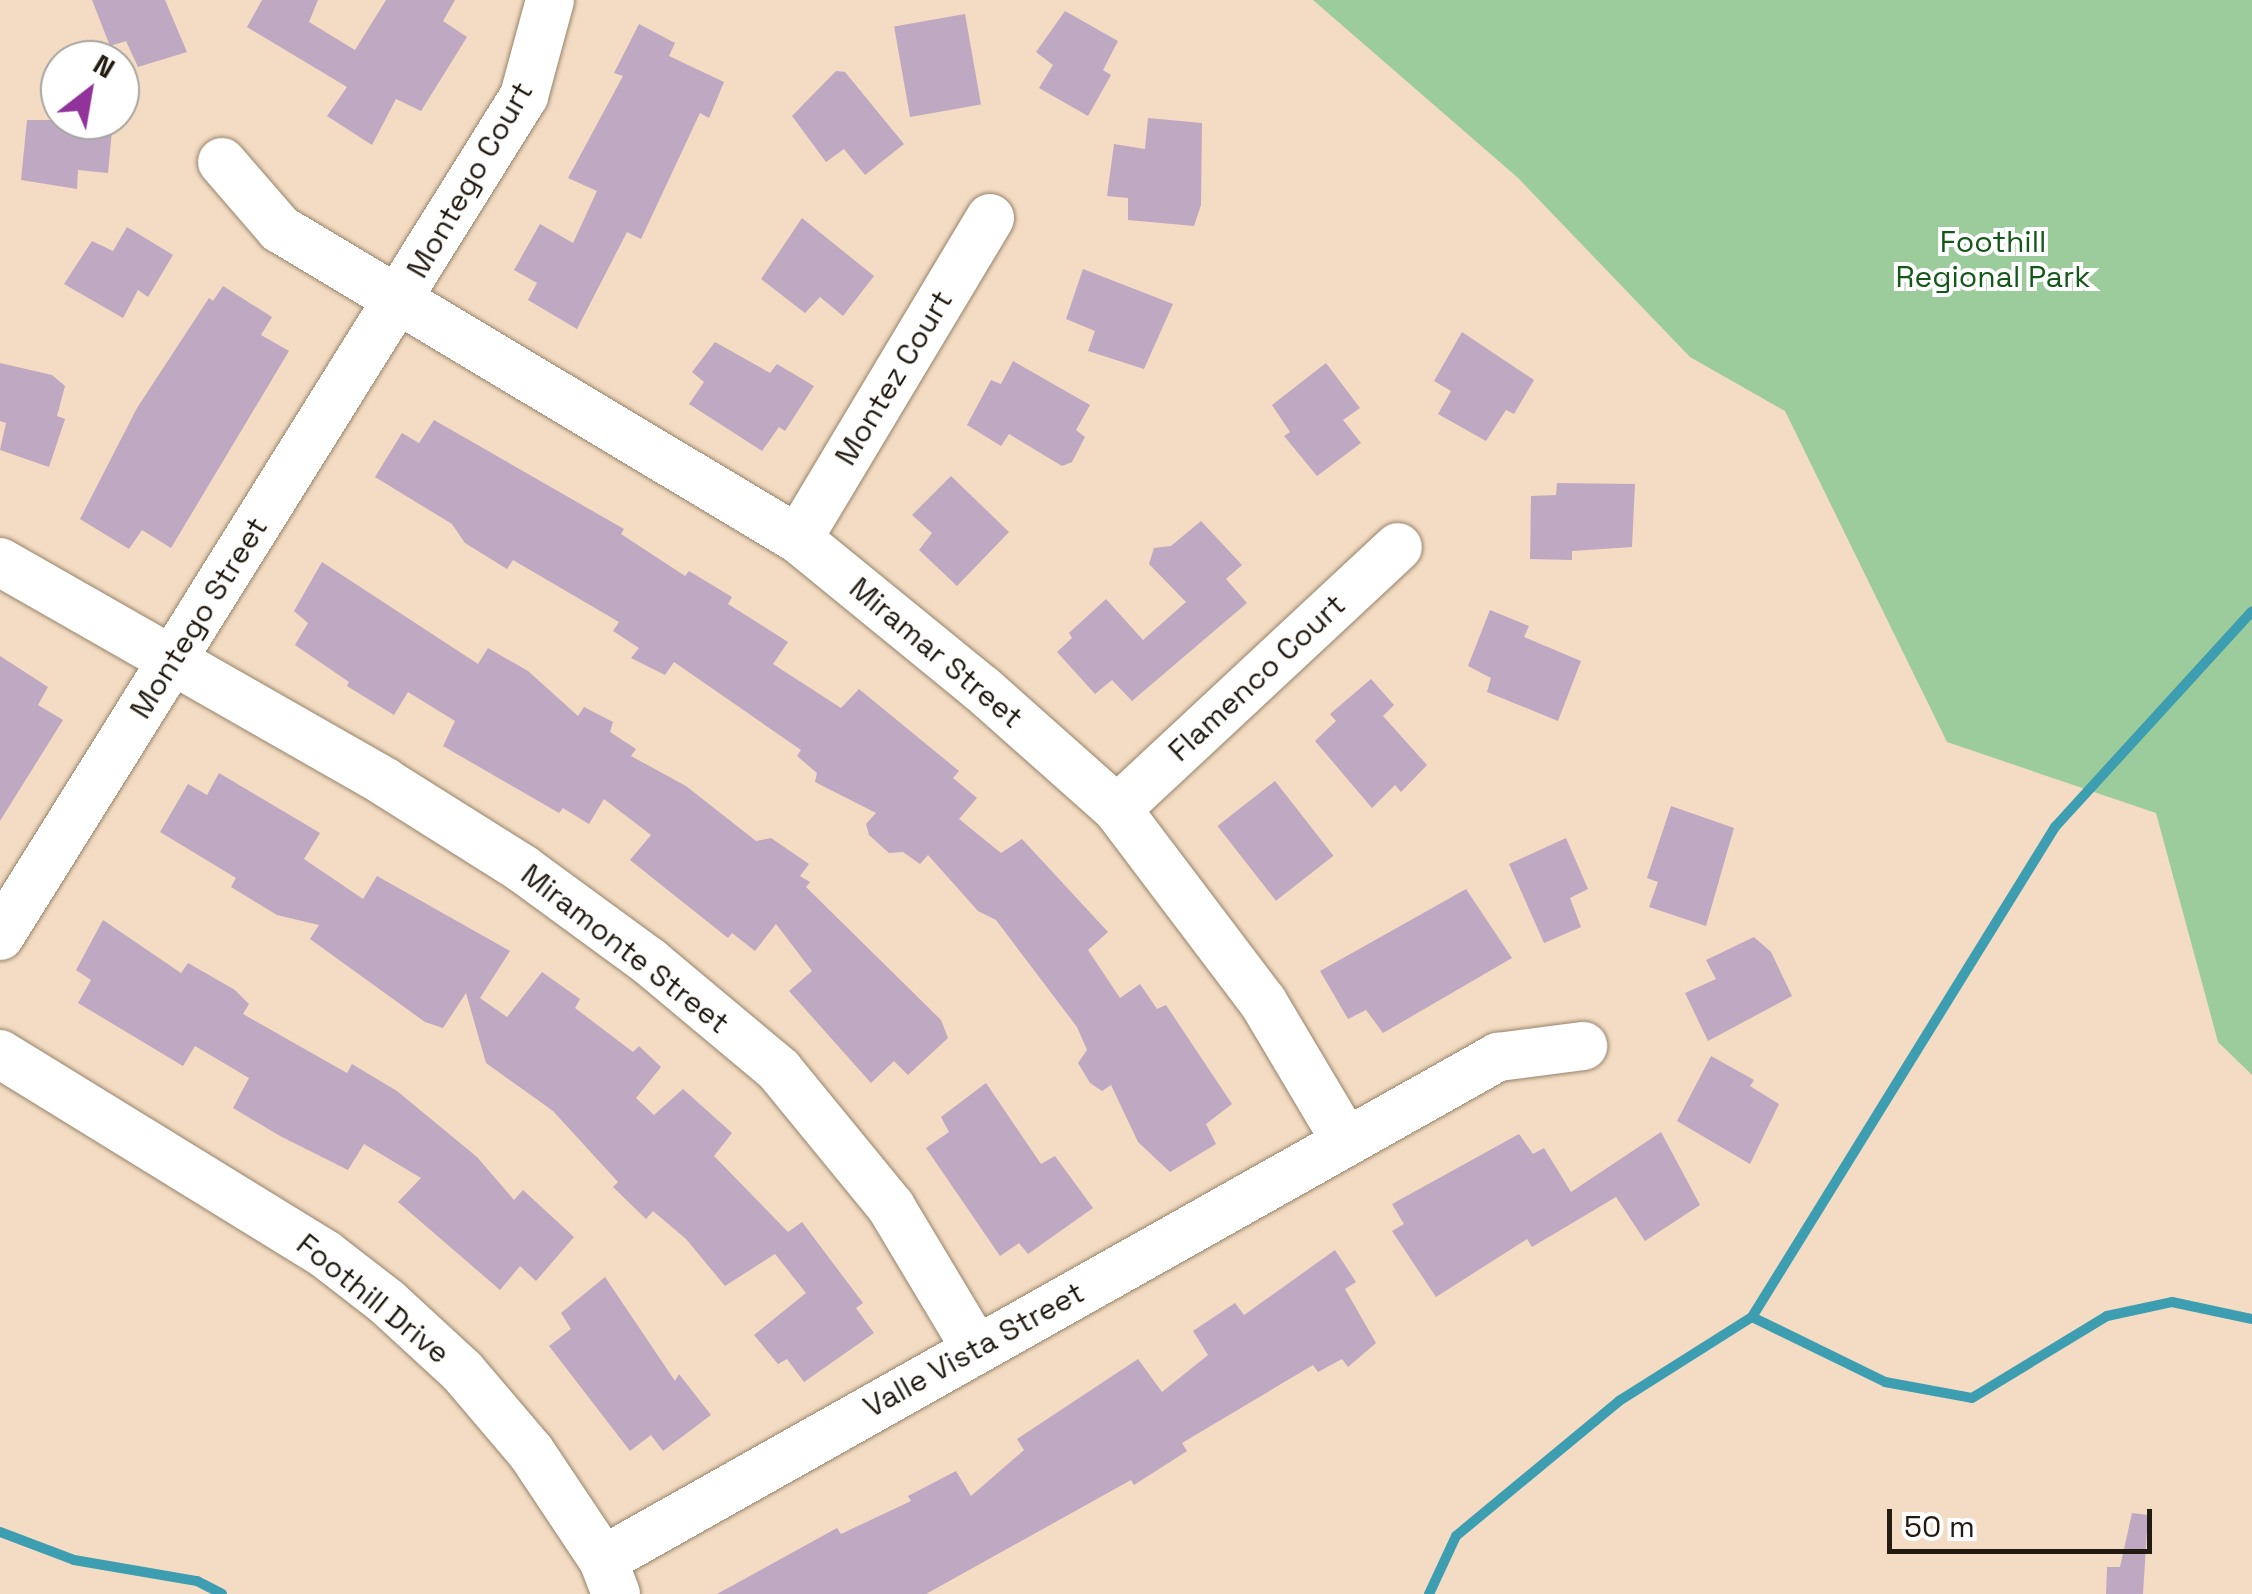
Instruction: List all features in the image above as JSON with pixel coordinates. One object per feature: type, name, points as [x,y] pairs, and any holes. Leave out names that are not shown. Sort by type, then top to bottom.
[{"type":"street","name":"Montego Court","points":[[401,301],[524,96],[550,0]]},
{"type":"street","name":"Miramar Street","points":[[222,162],[280,229],[798,539],[1116,809],[1263,1002],[1345,1140]]},
{"type":"street","name":"Montez Court","points":[[798,539],[990,218]]},
{"type":"street","name":"Montego Street","points":[[0,936],[401,301]]},
{"type":"street","name":"Flamenco Court","points":[[1116,809],[1398,547]]},
{"type":"street","name":"Miramonte Street","points":[[0,562],[174,657],[523,869],[650,962],[778,1070],[891,1208],[976,1349]]},
{"type":"street","name":"Valle Vista Street","points":[[610,1577],[976,1349],[1498,1056],[1583,1046]]},
{"type":"street","name":"Foothill Drive","points":[[0,1054],[325,1254],[387,1302],[462,1370],[531,1452],[610,1577]]},
{"type":"green space","name":"Foothill Regional Park","points":[[1313,0],[2252,0],[2252,1075],[2218,1042],[2156,813],[1947,742],[1785,411],[1690,357],[1517,177]]},
{"type":"building","points":[[92,0],[165,0],[187,52],[140,66],[140,40],[108,40]]},
{"type":"building","points":[[262,0],[318,0],[309,22],[355,50],[386,0],[455,0],[443,21],[467,37],[421,111],[396,99],[372,145],[327,116],[347,87],[247,27]]},
{"type":"building","points":[[1065,11],[1118,41],[1103,70],[1111,75],[1088,116],[1039,88],[1053,65],[1036,52]]},
{"type":"building","points":[[965,14],[981,105],[910,117],[894,27]]},
{"type":"building","points":[[639,24],[675,43],[669,56],[724,82],[709,118],[700,113],[641,239],[627,232],[577,329],[528,300],[537,283],[514,270],[540,224],[573,243],[597,191],[568,178],[623,76],[614,73]]},
{"type":"building","points":[[836,71],[845,72],[904,144],[865,175],[844,149],[826,162],[792,116]]},
{"type":"building","points":[[1148,118],[1202,123],[1201,205],[1194,226],[1128,220],[1128,198],[1107,196],[1114,144],[1145,149]]},
{"type":"building","points":[[27,120],[40,120],[40,140],[111,140],[108,173],[78,170],[77,189],[21,180]]},
{"type":"building","points":[[802,218],[874,276],[843,316],[820,297],[805,313],[761,279]]},
{"type":"building","points":[[127,227],[173,255],[148,297],[138,290],[123,318],[64,284],[92,241],[113,251]]},
{"type":"building","points":[[1083,269],[1173,304],[1144,369],[1088,351],[1095,331],[1066,319]]},
{"type":"building","points":[[223,286],[272,317],[261,335],[289,351],[171,548],[142,530],[129,549],[80,519],[137,408],[209,298],[213,301]]},
{"type":"building","points":[[1462,332],[1534,380],[1514,414],[1506,410],[1486,441],[1438,414],[1451,391],[1434,381]]},
{"type":"building","points":[[715,342],[770,373],[777,364],[814,386],[785,431],[779,427],[762,451],[689,404],[704,382],[692,372]]},
{"type":"building","points":[[1013,361],[1090,405],[1076,430],[1085,437],[1072,462],[1062,466],[1009,434],[1001,446],[967,425],[991,380],[1001,384]]},
{"type":"building","points":[[0,363],[52,375],[65,386],[57,416],[65,419],[49,467],[0,450],[6,423],[0,421]]},
{"type":"building","points":[[1326,363],[1360,408],[1343,420],[1361,443],[1317,476],[1284,436],[1290,432],[1272,405]]},
{"type":"building","points":[[434,420],[624,529],[621,534],[685,576],[689,571],[732,597],[728,604],[788,642],[773,664],[841,708],[859,689],[959,771],[953,778],[977,798],[959,819],[1001,853],[1022,839],[1108,932],[1088,950],[1120,998],[1140,984],[1157,1009],[1166,1005],[1232,1104],[1206,1124],[1216,1144],[1170,1172],[1138,1142],[1111,1085],[1102,1091],[1090,1083],[1078,1063],[1087,1050],[1077,1027],[996,920],[978,911],[928,855],[920,864],[903,852],[889,853],[869,835],[866,824],[876,813],[815,782],[817,773],[797,756],[801,750],[674,662],[665,675],[631,658],[639,648],[613,631],[619,622],[513,560],[507,569],[465,543],[452,524],[375,477],[402,433],[419,443]]},
{"type":"building","points":[[951,476],[1009,532],[957,586],[919,550],[932,533],[912,515]]},
{"type":"building","points":[[1557,483],[1635,484],[1632,547],[1572,551],[1572,560],[1530,559],[1531,496],[1556,495]]},
{"type":"building","points":[[1201,521],[1242,565],[1226,579],[1247,603],[1132,701],[1112,680],[1095,694],[1057,652],[1072,638],[1069,633],[1106,599],[1143,640],[1186,602],[1149,564],[1154,548],[1171,546]]},
{"type":"building","points":[[322,562],[478,664],[488,648],[528,671],[578,716],[584,707],[613,722],[610,732],[636,749],[631,756],[686,786],[756,841],[771,838],[809,864],[800,876],[810,882],[806,887],[941,1020],[948,1038],[908,1075],[894,1061],[871,1083],[789,991],[812,971],[776,924],[755,951],[732,933],[728,938],[630,860],[651,835],[604,799],[589,824],[563,808],[559,813],[443,746],[455,721],[408,692],[394,715],[347,686],[349,682],[295,645],[308,623],[294,611]]},
{"type":"building","points":[[1490,610],[1529,626],[1524,637],[1581,661],[1558,721],[1487,692],[1491,678],[1468,666]]},
{"type":"building","points":[[0,656],[48,687],[38,705],[63,720],[0,821]]},
{"type":"building","points":[[1371,679],[1394,705],[1383,716],[1427,765],[1401,792],[1395,785],[1372,808],[1315,741],[1336,721],[1330,714]]},
{"type":"building","points":[[219,773],[320,833],[304,859],[363,899],[377,876],[510,951],[480,998],[507,1017],[542,972],[580,999],[575,1008],[633,1052],[639,1046],[661,1067],[636,1098],[654,1115],[683,1089],[732,1133],[714,1156],[788,1232],[802,1222],[863,1303],[856,1308],[874,1333],[804,1382],[787,1359],[778,1364],[754,1335],[806,1293],[775,1254],[725,1286],[686,1239],[653,1211],[646,1219],[613,1187],[618,1182],[553,1111],[486,1063],[466,993],[443,1028],[425,1022],[310,939],[319,925],[277,915],[231,887],[236,878],[160,832],[188,784],[207,795]]},
{"type":"building","points":[[1275,781],[1333,856],[1276,901],[1217,826]]},
{"type":"building","points":[[1671,806],[1734,828],[1706,926],[1649,907],[1658,882],[1647,878]]},
{"type":"building","points":[[1566,838],[1588,889],[1570,898],[1581,927],[1544,943],[1509,864]]},
{"type":"building","points":[[1466,889],[1512,958],[1383,1033],[1366,1010],[1348,1019],[1320,971]]},
{"type":"building","points":[[103,920],[181,973],[188,963],[235,990],[249,1004],[243,1014],[347,1073],[352,1064],[397,1091],[477,1157],[514,1200],[523,1190],[574,1237],[536,1281],[520,1266],[500,1290],[398,1202],[421,1178],[364,1144],[348,1170],[280,1136],[233,1108],[249,1078],[195,1046],[183,1066],[78,1003],[91,980],[76,970]]},
{"type":"building","points":[[1754,937],[1771,952],[1792,996],[1708,1041],[1685,993],[1716,979],[1706,960]]},
{"type":"building","points":[[1711,1056],[1754,1080],[1750,1086],[1779,1104],[1750,1164],[1677,1121]]},
{"type":"building","points":[[986,1083],[1041,1164],[1055,1156],[1093,1208],[1028,1254],[1019,1243],[1000,1256],[926,1148],[949,1132],[941,1117]]},
{"type":"building","points":[[1661,1132],[1700,1205],[1645,1241],[1616,1197],[1532,1247],[1527,1239],[1436,1297],[1392,1231],[1404,1224],[1392,1204],[1519,1134],[1533,1154],[1544,1148],[1571,1192]]},
{"type":"building","points":[[1335,1250],[1356,1282],[1345,1289],[1376,1343],[1348,1367],[1342,1359],[1318,1372],[1313,1365],[1182,1443],[1187,1451],[1134,1485],[1131,1480],[926,1594],[717,1594],[837,1528],[841,1534],[911,1501],[908,1496],[956,1471],[971,1496],[1024,1450],[1017,1439],[1138,1359],[1162,1392],[1208,1355],[1193,1331],[1235,1303],[1244,1315]]},
{"type":"building","points":[[605,1277],[675,1381],[679,1374],[711,1415],[663,1451],[651,1435],[630,1451],[549,1346],[571,1329],[561,1313]]},
{"type":"building","points":[[2132,1513],[2148,1515],[2143,1594],[2106,1594],[2107,1567],[2120,1567]]},
{"type":"waterway","points":[[1429,1594],[1456,1536],[1619,1401],[1752,1317],[2055,827],[2252,611]]},
{"type":"waterway","points":[[1752,1317],[1885,1382],[1972,1398],[2107,1316],[2172,1302],[2252,1319]]},
{"type":"waterway","points":[[0,1532],[74,1560],[197,1581],[222,1594]]}]
